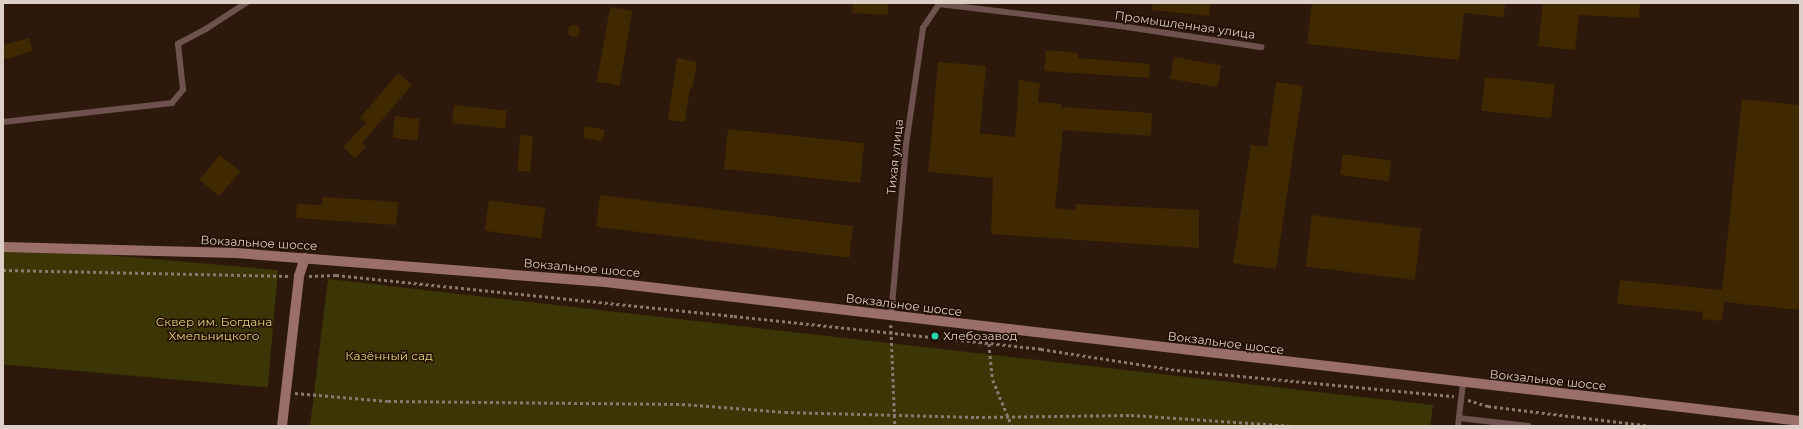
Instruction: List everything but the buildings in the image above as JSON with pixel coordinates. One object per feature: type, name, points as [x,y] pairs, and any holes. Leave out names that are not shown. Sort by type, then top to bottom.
[{"type":"main road","name":"Вокзальное шоссе","points":[[3,247],[236,253],[605,282],[890,317],[1800,422]]},
{"type":"main road","points":[[282,426],[299,276],[305,258]]},
{"type":"lane","points":[[3,122],[172,103],[183,90],[178,44],[206,30],[246,3]]},
{"type":"lane","name":"Промышленная улица","points":[[938,4],[1120,26],[1261,47]]},
{"type":"lane","name":"Тихая улица","points":[[890,317],[906,145],[923,28],[938,4]]},
{"type":"lane","points":[[1458,426],[1463,383]]},
{"type":"lane","points":[[1459,418],[1529,426]]},
{"type":"path","points":[[3,270],[344,276],[989,344],[1177,370],[1444,394],[1488,406],[1650,426]]},
{"type":"path","points":[[890,317],[895,426]]},
{"type":"path","points":[[989,344],[993,380],[1012,426]]},
{"type":"path","points":[[286,392],[388,401],[682,404],[784,412],[894,415],[1008,417],[1131,415],[1293,426]]},
{"type":"green space","name":"Сквер им. Богдана Хмельницкого","points":[[4,246],[278,270],[268,388],[3,364]]},
{"type":"green space","name":"Казённый сад","points":[[328,279],[1433,405],[1430,426],[310,426]]},
{"type":"place","name":"Хлебозавод","points":[[935,336]]}]
